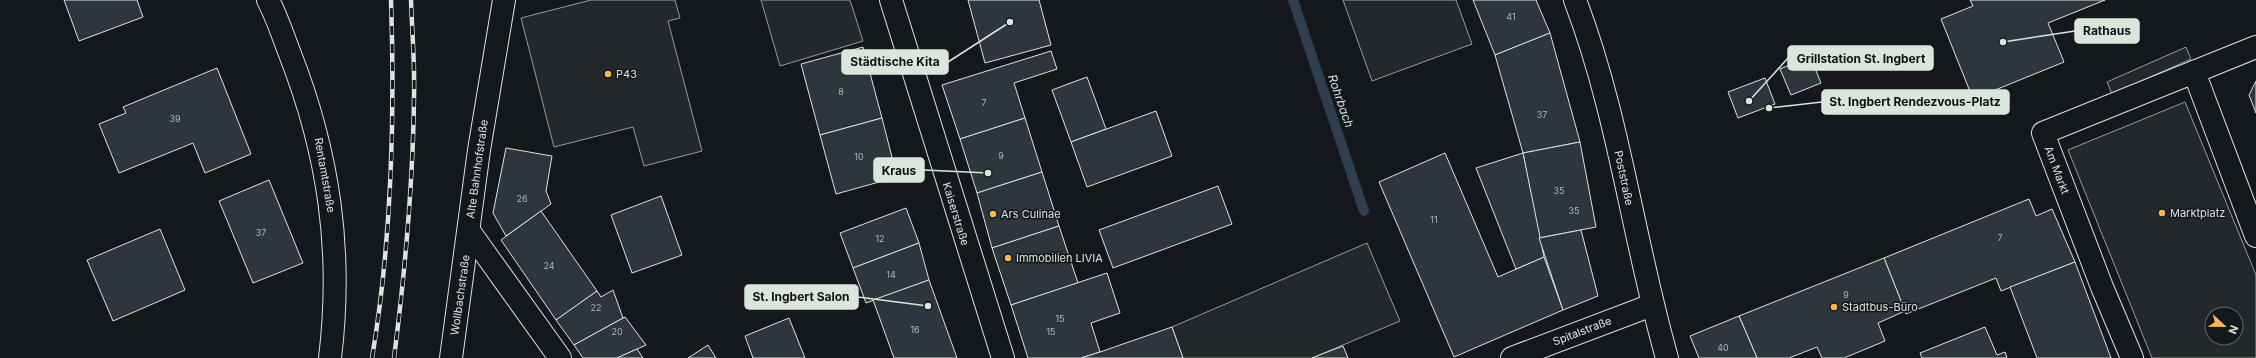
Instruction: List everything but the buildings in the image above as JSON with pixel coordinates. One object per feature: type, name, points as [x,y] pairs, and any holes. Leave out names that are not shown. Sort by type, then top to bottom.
[{"type":"street","name":"Rentamtstraße","points":[[268,0],[301,81],[320,142],[334,228],[336,314],[330,358]]},
{"type":"street","name":"Alte Bahnhofstraße","points":[[504,0],[479,150],[469,231],[560,358]]},
{"type":"street","name":"Kaiserstraße","points":[[891,0],[1003,358]]},
{"type":"street","name":"Poststraße","points":[[1575,0],[1610,111],[1652,305],[1667,358]]},
{"type":"street","name":"Am Markt","points":[[2132,358],[2102,287],[2043,133],[2256,47]]},
{"type":"street","points":[[2194,72],[2256,236]]},
{"type":"street","name":"Wollbachstraße","points":[[451,358],[469,231]]},
{"type":"street","name":"Spitalstraße","points":[[1512,358],[1652,305]]},
{"type":"shaded area","name":"P43","points":[[591,0],[675,0],[680,18],[668,21],[702,151],[644,166],[633,127],[554,147],[521,18]]},
{"type":"shaded area","points":[[761,0],[850,0],[863,41],[780,66]]},
{"type":"shaded area","points":[[1343,0],[1456,0],[1472,44],[1372,81]]},
{"type":"shaded area","points":[[2186,47],[2191,59],[2112,94],[2107,82]]},
{"type":"shaded area","name":"Marktplatz","points":[[2185,102],[2256,275],[2256,358],[2152,358],[2068,150]]},
{"type":"shaded area","points":[[1367,243],[1400,321],[1312,358],[1183,358],[1172,327]]},
{"type":"waterway","name":"Rohrbach","points":[[1293,0],[1364,211]]},
{"type":"railway","points":[[372,358],[379,314],[388,224],[393,90],[391,0]]},
{"type":"railway","points":[[394,358],[405,261],[412,162],[414,61],[411,0]]},
{"type":"place","name":"Städtische Kita","points":[[1010,22]]},
{"type":"place","name":"Rathaus","points":[[2003,42]]},
{"type":"place","name":"P43","points":[[608,74]]},
{"type":"place","name":"Grillstation St. Ingbert","points":[[1749,101]]},
{"type":"place","name":"St. Ingbert Rendezvous-Platz","points":[[1769,108]]},
{"type":"place","name":"Kraus","points":[[988,173]]},
{"type":"place","name":"Marktplatz","points":[[2162,213]]},
{"type":"place","name":"Ars Culinae","points":[[993,214]]},
{"type":"place","name":"Immobilien LIVIA","points":[[1008,258]]},
{"type":"place","name":"St. Ingbert Salon","points":[[928,306]]},
{"type":"place","name":"Stadtbus-Büro","points":[[1834,307]]}]
